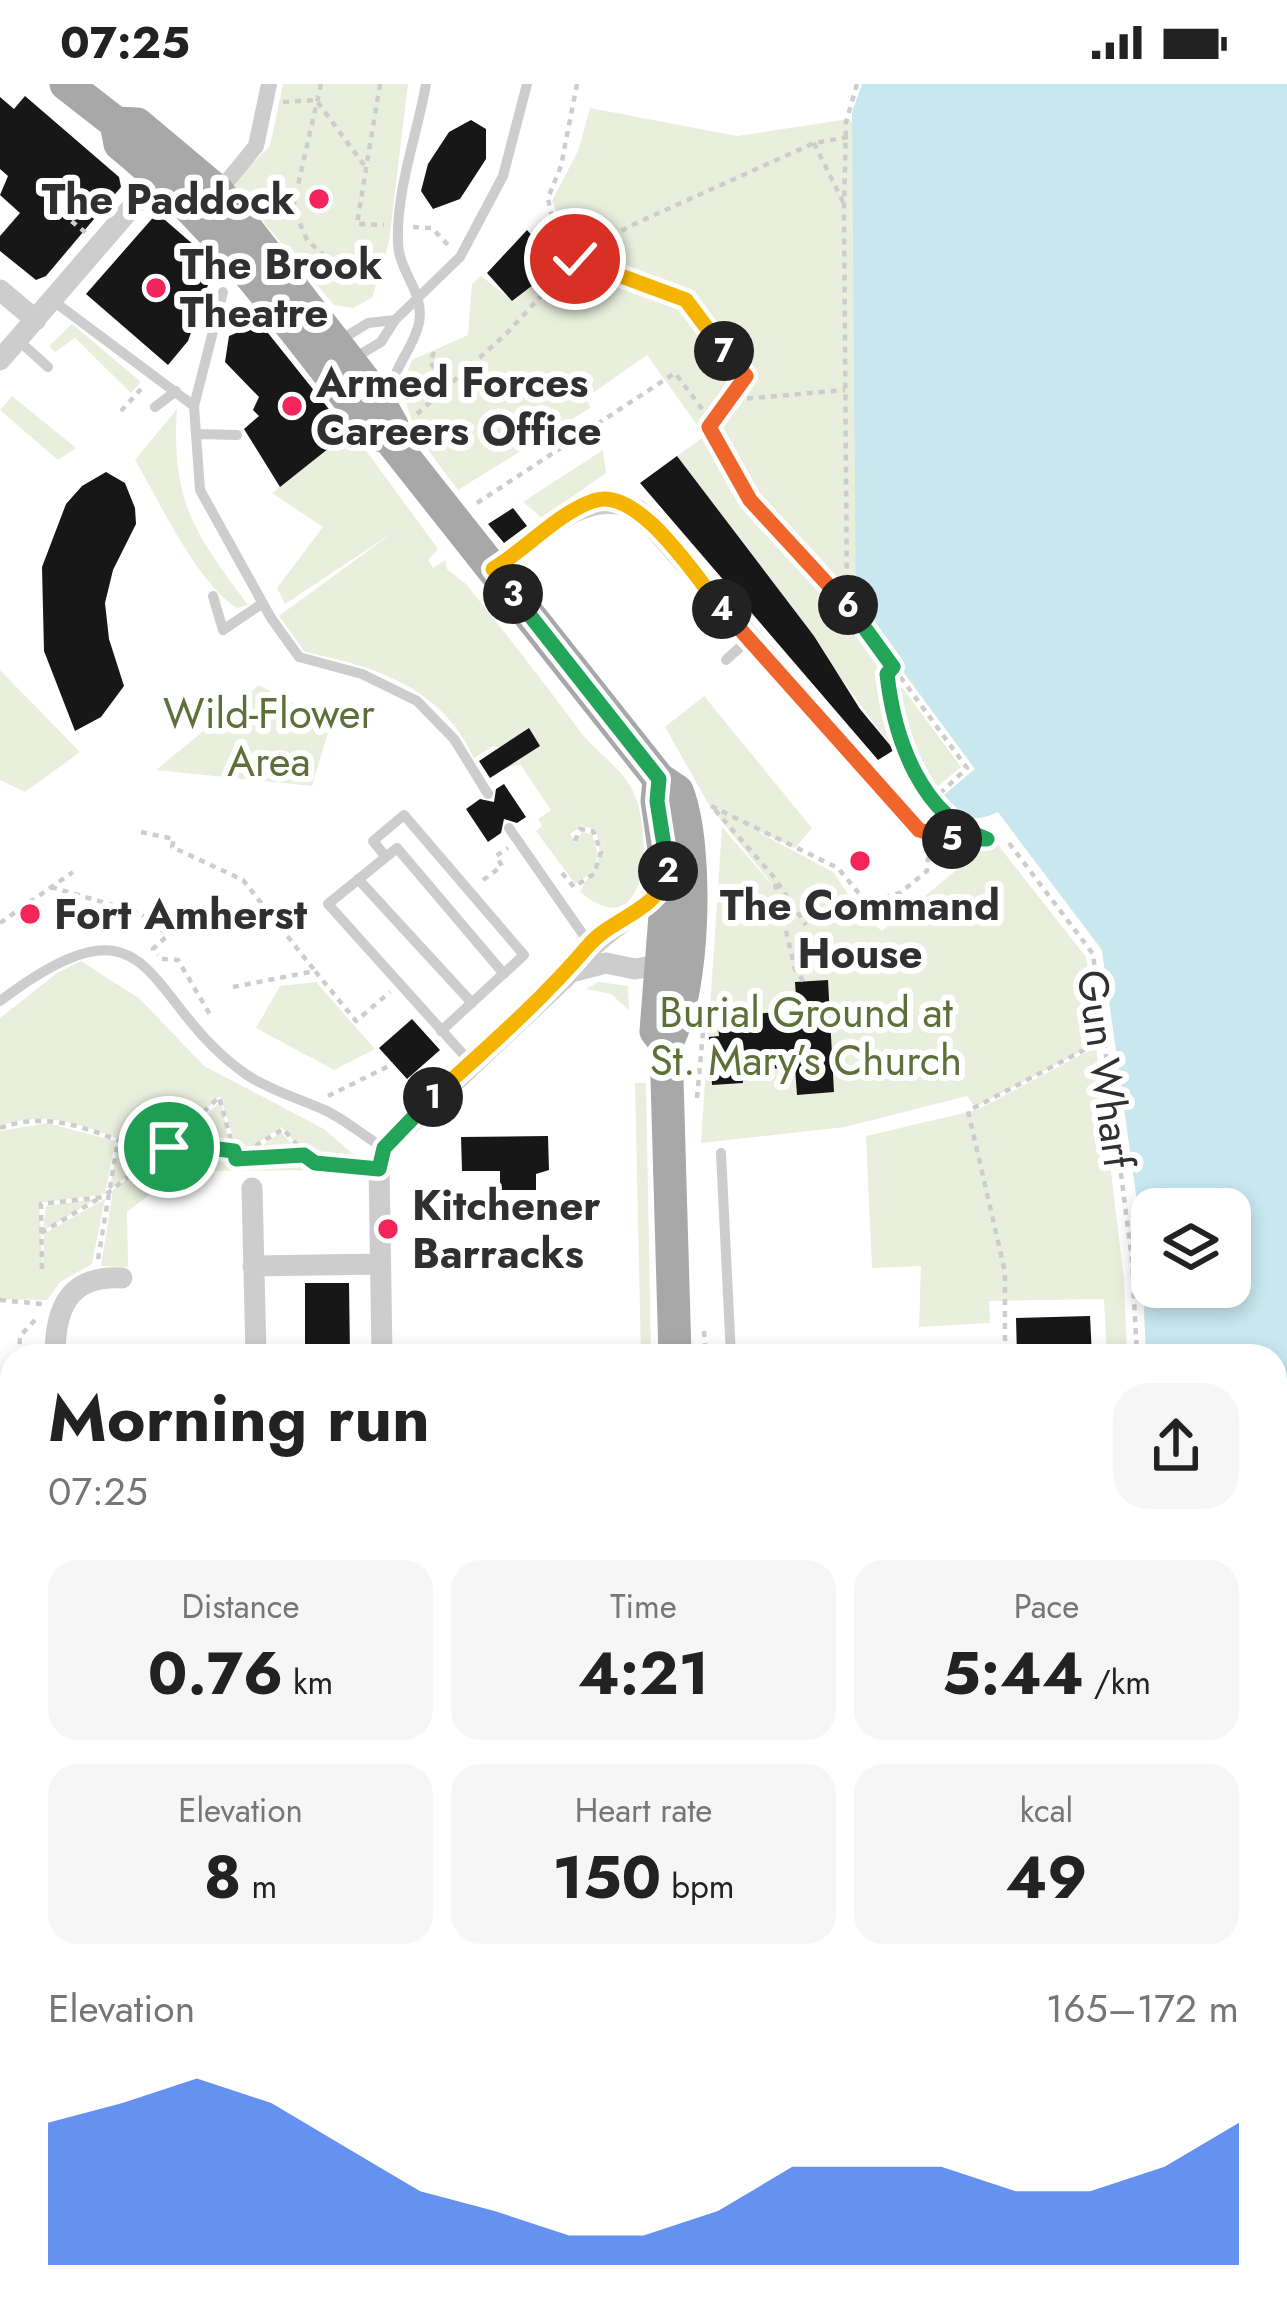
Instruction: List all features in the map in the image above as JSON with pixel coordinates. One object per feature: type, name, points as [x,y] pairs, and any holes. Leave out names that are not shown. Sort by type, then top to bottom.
[{"type":"main road","points":[[66,84],[116,123],[120,145],[167,167],[246,268],[336,357],[376,434],[397,429],[438,503],[659,779],[677,791],[692,850],[656,1031],[666,1044],[675,1344]]},
{"type":"main road","points":[[659,779],[668,877],[668,954]]},
{"type":"street","points":[[225,184],[256,146],[269,84]]},
{"type":"street","points":[[0,360],[167,167]]},
{"type":"street","points":[[0,290],[36,320]]},
{"type":"street","points":[[493,569],[595,500],[617,500],[649,520],[906,816],[928,833],[961,842],[987,839]]},
{"type":"street","points":[[382,1344],[381,1159],[471,1063],[571,972],[590,943],[638,912],[668,877]]},
{"type":"street","points":[[590,943],[630,933],[668,954]]},
{"type":"street","points":[[571,972],[668,954]]},
{"type":"street","points":[[252,1188],[256,1344]]},
{"type":"street","points":[[253,1266],[380,1264]]},
{"type":"street","points":[[56,1344],[57,1314],[76,1288],[96,1278],[122,1278]]},
{"type":"lane","points":[[397,429],[392,374],[418,326],[420,298],[401,260],[399,226],[426,84]]},
{"type":"lane","points":[[336,357],[381,342],[394,320],[460,257],[490,208],[514,141],[526,84]]},
{"type":"lane","points":[[223,292],[194,406],[200,490],[271,618],[299,657],[362,674],[417,701],[454,739],[488,794]]},
{"type":"lane","points":[[52,300],[194,406]]},
{"type":"lane","points":[[336,357],[368,323],[394,320]]},
{"type":"lane","points":[[18,340],[48,367]]},
{"type":"lane","points":[[155,407],[176,391]]},
{"type":"lane","points":[[199,434],[237,435]]},
{"type":"lane","points":[[213,596],[223,630],[263,603]]},
{"type":"lane","points":[[726,660],[748,639]]},
{"type":"lane","points":[[386,857],[374,841],[404,815],[524,955],[441,1031]]},
{"type":"lane","points":[[509,828],[590,943]]},
{"type":"lane","points":[[471,1063],[328,904],[397,848],[504,974]]},
{"type":"lane","points":[[358,879],[472,1003]]},
{"type":"lane","points":[[0,1000],[79,950],[122,952],[148,968],[245,1074],[316,1106],[381,1159]]},
{"type":"lane","points":[[722,1153],[730,1344]]},
{"type":"path","points":[[321,84],[293,207],[297,225],[328,260]]},
{"type":"path","points":[[380,84],[357,224],[432,228],[448,246]]},
{"type":"path","points":[[577,84],[561,166],[548,199],[554,228],[575,259],[686,300],[746,374],[709,428]]},
{"type":"path","points":[[856,84],[851,96],[845,206],[846,593],[848,605],[968,769],[935,797]]},
{"type":"path","points":[[265,104],[316,100]]},
{"type":"path","points":[[316,100],[367,169]]},
{"type":"path","points":[[397,429],[448,388],[575,259],[630,226],[814,143],[848,137]]},
{"type":"path","points":[[814,143],[845,206]]},
{"type":"path","points":[[53,206],[84,231]]},
{"type":"path","points":[[542,246],[554,228]]},
{"type":"path","points":[[434,352],[430,362],[448,388]]},
{"type":"path","points":[[477,503],[675,373],[750,500],[832,589],[846,593]]},
{"type":"path","points":[[121,411],[142,388]]},
{"type":"path","points":[[731,400],[845,390]]},
{"type":"path","points":[[893,667],[887,674],[898,742],[948,815]]},
{"type":"path","points":[[806,925],[773,876],[730,825],[707,806],[838,868],[866,902],[900,892],[927,872],[928,833]]},
{"type":"path","name":"Gun Wharf","points":[[987,839],[998,828],[1093,954],[1132,1260],[1136,1344]]},
{"type":"path","points":[[548,884],[563,872],[575,890],[594,874],[601,852],[593,831],[580,830],[575,841]]},
{"type":"path","points":[[141,832],[175,839],[172,847],[243,880],[356,1021],[399,985]]},
{"type":"path","points":[[469,891],[502,866],[496,856],[517,842]]},
{"type":"path","points":[[0,923],[73,872]]},
{"type":"path","points":[[773,876],[795,969],[804,982]]},
{"type":"path","points":[[51,887],[148,916],[168,935],[153,949],[162,959]]},
{"type":"path","points":[[238,915],[275,924]]},
{"type":"path","points":[[148,968],[162,959],[178,960],[214,1022]]},
{"type":"path","points":[[233,987],[315,971]]},
{"type":"path","points":[[1005,1341],[1005,1272],[968,1111],[1101,1041]]},
{"type":"path","points":[[316,1106],[393,1064]]},
{"type":"path","points":[[310,1088],[328,1096]]},
{"type":"path","points":[[41,1233],[105,1196],[220,1097],[236,1159],[283,1129],[315,1163],[381,1159]]},
{"type":"path","points":[[0,1128],[30,1120],[60,1122],[159,1154],[202,1147],[234,1151]]},
{"type":"path","points":[[96,1278],[105,1196],[118,1140]]},
{"type":"path","points":[[245,1156],[304,1155]]},
{"type":"path","points":[[1098,1165],[1119,1163]]},
{"type":"path","points":[[42,1268],[41,1204],[105,1196]]},
{"type":"path","points":[[0,1300],[57,1314]]},
{"type":"path","points":[[20,1344],[20,1336],[37,1317],[57,1314]]},
{"type":"green space","name":"The Paddock","points":[[283,84],[408,84],[389,242],[372,298],[353,308],[334,305],[231,184],[270,146]]},
{"type":"green space","points":[[862,84],[1151,84],[1015,778],[1111,932],[1149,1188],[1135,1188],[1102,950],[998,812],[968,817],[943,796],[975,769],[873,632],[850,615],[879,657],[894,750],[677,456],[705,436],[647,355],[587,397],[590,408],[458,490],[425,445],[409,413],[406,378],[412,360],[468,335],[472,284],[481,276],[512,300],[574,251],[552,201],[578,151],[590,108],[737,136],[849,119],[852,123]]},
{"type":"green space","points":[[72,324],[141,382],[131,393],[75,338],[55,352],[49,346]]},
{"type":"green space","points":[[12,396],[76,448],[58,460],[0,410]]},
{"type":"green space","points":[[177,409],[178,469],[190,514],[213,557],[248,605],[237,608],[207,580],[135,460]]},
{"type":"green space","points":[[351,430],[438,549],[428,560],[433,568],[445,560],[447,569],[466,584],[585,737],[629,784],[637,802],[644,851],[634,894],[621,906],[604,906],[580,892],[591,874],[575,884],[536,831],[542,826],[538,819],[551,810],[520,764],[504,769],[540,746],[492,747],[474,758],[444,714],[425,697],[381,673],[305,652],[279,616],[395,531],[285,604],[277,588],[323,527],[272,493]],"holes":[[[582,826],[595,829],[598,840],[599,857],[593,871],[598,855],[592,834],[582,832],[576,843],[570,834]]]},
{"type":"green space","points":[[603,450],[606,473],[542,518],[523,502]]},
{"type":"green space","points":[[0,670],[80,752],[25,792],[0,780]]},
{"type":"green space","points":[[893,675],[961,767],[933,790],[902,744]]},
{"type":"green space","name":"Wild-Flower Area","points":[[259,685],[331,723],[312,786],[156,770]]},
{"type":"green space","name":"Burial Ground at St. Mary’s Church","points":[[704,696],[812,828],[795,848],[749,827],[833,872],[863,916],[882,931],[987,845],[998,845],[1086,957],[1101,1041],[975,1107],[967,1096],[845,1127],[701,1143],[722,827],[780,894],[709,805],[665,727]]},
{"type":"green space","points":[[81,961],[140,999],[204,1066],[324,1129],[362,1162],[311,1159],[281,1127],[239,1156],[220,1096],[158,1153],[61,1121],[21,1120],[0,1126],[0,1018],[57,973]]},
{"type":"green space","points":[[316,982],[375,1049],[334,1070],[256,1028],[280,986]]},
{"type":"green space","points":[[598,982],[628,986],[629,1010],[611,994],[586,989]]},
{"type":"green space","points":[[1096,1047],[1124,1280],[1127,1344],[1106,1344],[1104,1299],[989,1301],[990,1323],[919,1327],[921,1266],[872,1268],[866,1136],[977,1110]]},
{"type":"green space","points":[[635,1083],[646,1083],[651,1344],[641,1344]]},
{"type":"green space","points":[[221,1101],[230,1149],[200,1146],[166,1153]]},
{"type":"green space","points":[[48,1123],[115,1141],[105,1194],[39,1203],[43,1270],[44,1234],[105,1199],[92,1264],[60,1282],[47,1300],[0,1299],[0,1131]]},
{"type":"green space","points":[[281,1132],[300,1153],[248,1156]]},
{"type":"green space","points":[[119,1144],[151,1156],[109,1191],[117,1151]]},
{"type":"green space","points":[[204,1148],[228,1152],[238,1161],[296,1156],[313,1168],[363,1170],[180,1171],[127,1212],[128,1267],[101,1266],[113,1190],[152,1159]]},
{"type":"green space","points":[[96,1199],[43,1231],[46,1206]]},
{"type":"water","points":[[862,84],[1287,84],[1287,1344],[1146,1344],[1144,1308],[1251,1308],[1251,1188],[1135,1188],[1102,950],[998,812],[968,817],[943,796],[975,769],[856,606],[852,112]]},
{"type":"building","points":[[25,96],[119,177],[121,187],[46,276],[36,280],[0,251],[0,236],[20,213],[0,195],[8,176],[0,169],[0,97],[14,109]]},
{"type":"building","points":[[471,120],[486,129],[486,159],[460,199],[433,209],[421,191],[428,164],[449,132]]},
{"type":"building","points":[[157,213],[203,253],[213,271],[188,341],[168,365],[86,294]]},
{"type":"building","points":[[527,230],[559,265],[512,301],[487,273]]},
{"type":"building","name":"Armed Forces Careers Office","points":[[260,323],[348,433],[280,487],[244,429],[259,416],[253,410],[259,397],[225,362],[229,336]]},
{"type":"building","points":[[677,456],[894,750],[878,760],[640,483]]},
{"type":"building","points":[[106,472],[125,483],[135,508],[136,524],[113,570],[105,603],[109,639],[124,686],[101,717],[75,731],[44,651],[42,567],[66,504],[82,486]]},
{"type":"building","points":[[513,508],[527,526],[504,543],[488,524]]},
{"type":"building","points":[[529,728],[540,746],[490,778],[479,761]]},
{"type":"building","points":[[504,784],[526,817],[517,823],[504,819],[501,833],[488,842],[466,809],[480,799],[494,802],[496,789]]},
{"type":"building","points":[[828,980],[834,1092],[797,1095],[795,1067],[742,1071],[743,1083],[712,1085],[709,1037],[719,1036],[717,1016],[797,1011],[795,982]]},
{"type":"building","points":[[412,1019],[440,1050],[407,1079],[379,1048]]},
{"type":"building","points":[[548,1136],[549,1170],[536,1174],[536,1190],[500,1190],[500,1171],[462,1171],[461,1137]]},
{"type":"building","points":[[305,1283],[349,1283],[350,1344],[305,1344]]},
{"type":"building","points":[[1090,1316],[1091,1344],[1017,1344],[1016,1318]]},
{"type":"place","name":"The Paddock","points":[[319,199]]},
{"type":"place","name":"The Brook Theatre","points":[[156,288]]},
{"type":"place","name":"Armed Forces Careers Office","points":[[292,406]]},
{"type":"place","name":"The Command House","points":[[860,861]]},
{"type":"place","name":"Fort Amherst","points":[[30,914]]},
{"type":"place","name":"Kitchener Barracks","points":[[388,1229]]},
{"type":"route","points":[[169,1147],[163,1154],[206,1147],[234,1151],[236,1159],[304,1155],[315,1163],[345,1162],[379,1169],[384,1148],[400,1127],[571,972],[590,943],[630,918],[664,884],[668,848],[657,801],[659,779],[493,569],[595,500],[617,500],[649,520],[919,830],[961,842],[987,839],[963,831],[934,799],[898,742],[887,674],[893,667],[848,605],[846,593],[832,589],[750,500],[709,427],[715,425],[746,374],[686,300],[575,259]]}]
